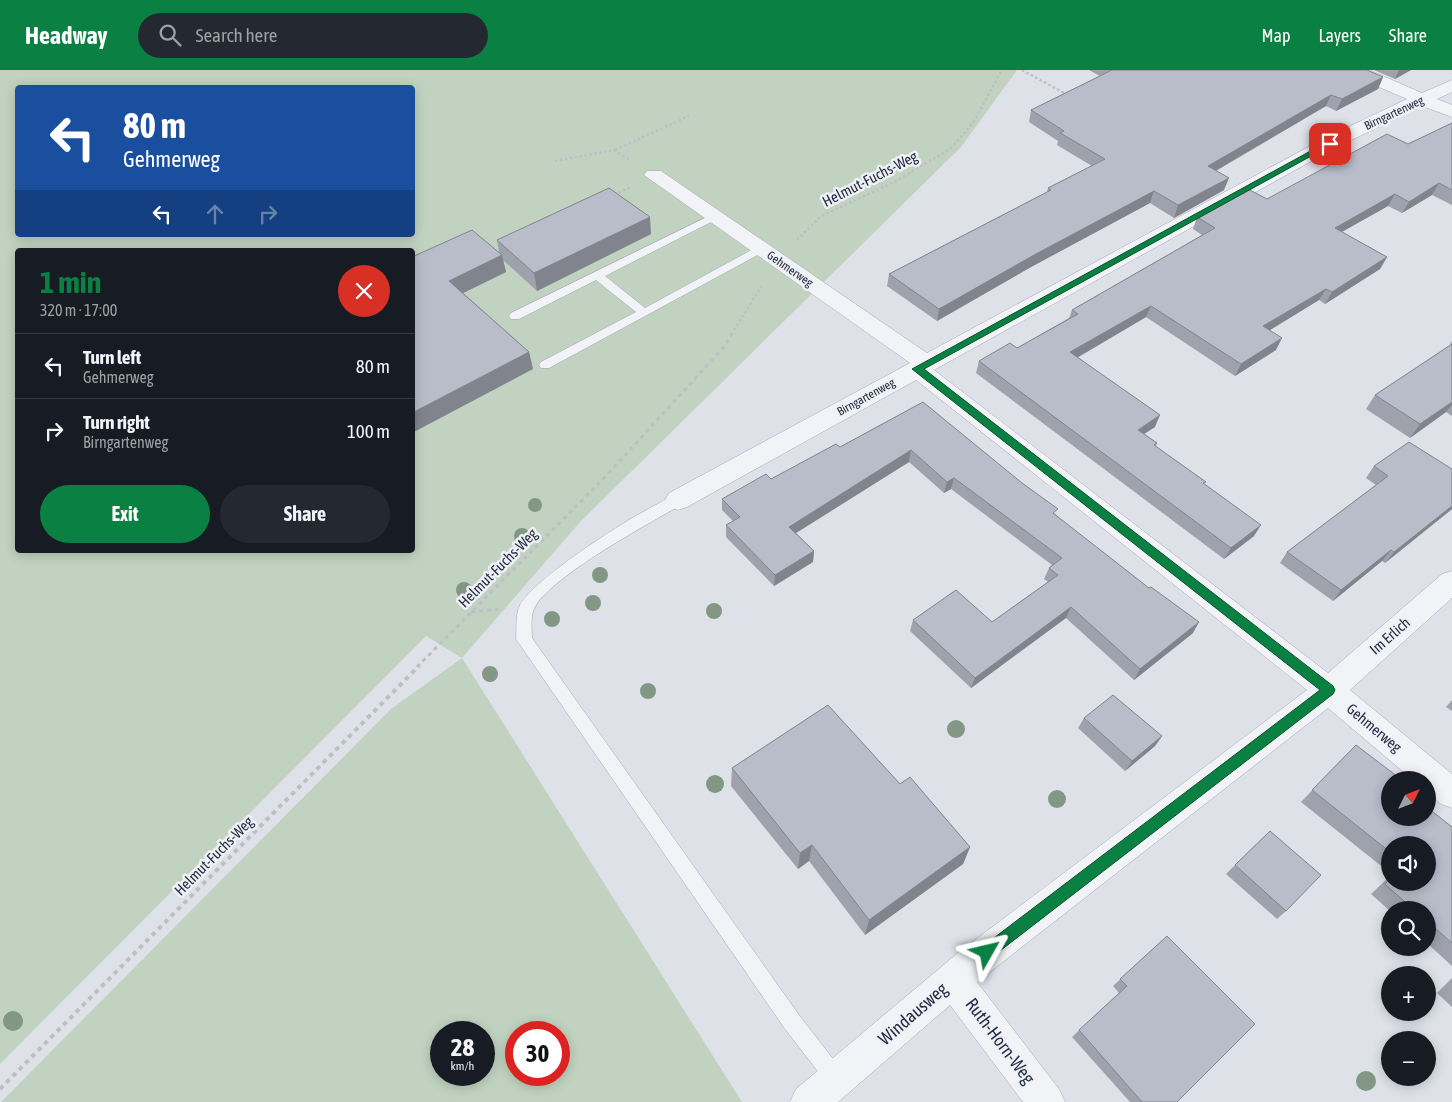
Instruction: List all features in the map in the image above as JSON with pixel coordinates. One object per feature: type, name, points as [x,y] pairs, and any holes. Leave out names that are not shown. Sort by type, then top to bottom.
[{"type":"street","points":[[1354,70],[1452,112]]},
{"type":"street","name":"Birngartenweg","points":[[678,500],[1330,144],[1452,85]]},
{"type":"street","name":"Gehmerweg","points":[[654,176],[769,255],[922,366],[1329,690],[1452,794]]},
{"type":"street","name":"Im Erlich","points":[[1329,690],[1452,582]]},
{"type":"street","name":"Windausweg","points":[[809,1102],[953,979],[1329,690]]},
{"type":"street","name":"Ruth-Horn-Weg","points":[[953,979],[1046,1102]]},
{"type":"lane","points":[[515,316],[713,217]]},
{"type":"lane","points":[[545,365],[644,313],[769,255]]},
{"type":"lane","points":[[598,276],[644,313]]},
{"type":"lane","points":[[678,500],[627,529],[553,579],[526,606],[524,638],[792,1022],[837,1080]]},
{"type":"path","name":"Helmut-Fuchs-Weg","points":[[0,1089],[606,476],[724,347],[769,255],[821,216],[894,182],[950,149],[973,122],[1002,70]]},
{"type":"path","points":[[1022,70],[1074,98]]},
{"type":"path","points":[[555,161],[614,150],[689,116]]},
{"type":"path","points":[[614,150],[654,176]]},
{"type":"path","points":[[610,197],[654,176]]},
{"type":"green space","points":[[0,70],[1017,70],[961,147],[581,521],[462,658],[426,636],[0,1064]]},
{"type":"green space","points":[[462,658],[742,1102],[1,1102],[391,709]]},
{"type":"building","points":[[1112,70],[1367,70],[1383,77],[1342,99],[1331,95],[1208,166],[1229,178],[1178,205],[1154,191],[1034,255],[939,309],[889,274],[1051,190],[1048,188],[1105,159],[1060,133],[1064,131],[1031,110]]},
{"type":"building","points":[[1452,123],[1452,190],[1439,183],[1409,202],[1395,194],[1335,228],[1387,257],[1332,292],[1326,289],[1263,326],[1282,338],[1241,364],[1151,306],[1070,352],[1160,415],[1138,430],[1157,443],[1154,445],[1206,482],[1203,483],[1261,525],[1231,548],[979,361],[1010,343],[1017,348],[1078,314],[1072,310],[1215,228],[1197,217],[1248,189],[1267,199],[1387,134],[1408,144]]},
{"type":"building","points":[[609,188],[650,217],[534,273],[497,240]]},
{"type":"building","points":[[472,230],[502,255],[449,281],[529,352],[415,411],[415,256]]},
{"type":"building","points":[[1452,344],[1452,402],[1420,424],[1375,395]]},
{"type":"building","points":[[923,402],[1022,483],[1058,509],[1053,513],[1149,588],[1151,587],[1199,622],[1140,669],[1071,607],[975,678],[913,620],[956,590],[992,622],[1058,575],[1049,568],[1062,558],[954,478],[947,482],[911,450],[789,527],[814,551],[775,575],[726,525],[740,517],[722,499],[766,474],[771,479],[836,444],[840,447]]},
{"type":"building","points":[[1409,442],[1452,469],[1452,506],[1394,552],[1391,550],[1341,590],[1287,552],[1388,476],[1374,466]]},
{"type":"building","points":[[1113,695],[1162,736],[1132,761],[1084,718]]},
{"type":"building","points":[[828,705],[900,784],[910,777],[970,847],[869,920],[812,845],[800,853],[732,768]]},
{"type":"building","points":[[1356,745],[1390,771],[1381,771],[1381,826],[1436,826],[1436,814],[1452,827],[1452,943],[1436,929],[1436,901],[1404,901],[1393,891],[1436,891],[1436,836],[1381,836],[1381,845],[1312,790]]},
{"type":"building","points":[[1270,831],[1321,875],[1286,911],[1235,865]]},
{"type":"building","points":[[1167,936],[1255,1024],[1177,1102],[1142,1102],[1079,1030],[1127,986],[1120,979]]},
{"type":"route","points":[[987,952],[1329,690],[917,369],[1330,144]]}]
